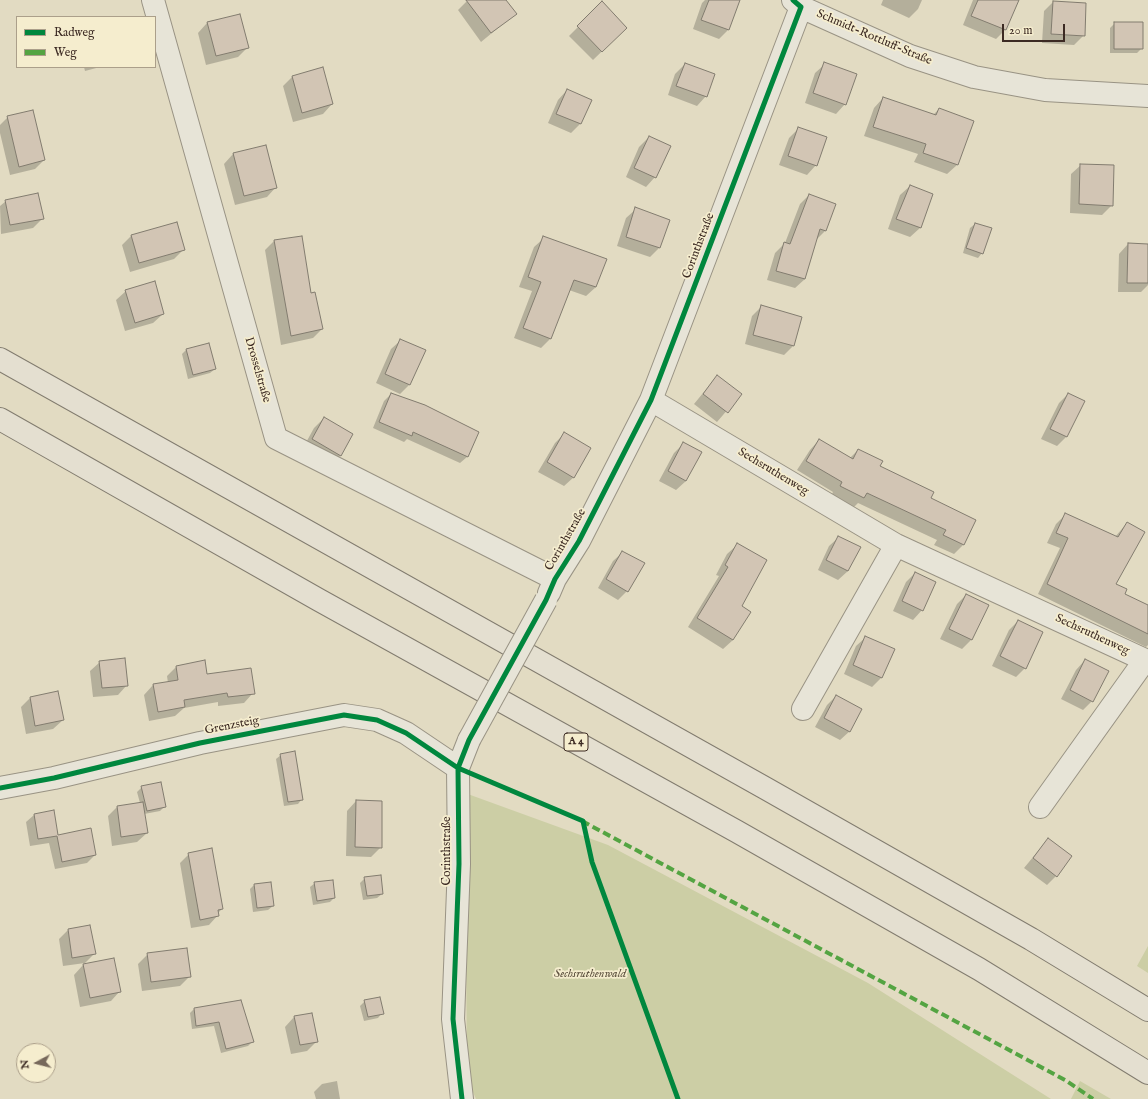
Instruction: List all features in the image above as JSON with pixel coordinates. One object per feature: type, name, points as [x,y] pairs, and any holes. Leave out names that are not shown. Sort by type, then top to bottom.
[{"type":"highway","points":[[0,359],[766,788],[1031,939],[1148,1010]]},
{"type":"highway","name":"A 4","points":[[0,419],[319,600],[743,835],[979,969],[1148,1073]]},
{"type":"street","name":"Drosselstraße","points":[[153,0],[276,438],[555,579]]},
{"type":"street","name":"Corinthstraße","points":[[462,1099],[453,1019],[459,864],[458,768],[468,740],[546,600],[555,579],[579,542],[651,400],[797,3]]},
{"type":"street","name":"Schmidt-Rottluff-Straße","points":[[797,3],[910,56],[974,77],[1045,90],[1148,96]]},
{"type":"street","name":"Sechsruthenweg","points":[[651,400],[896,545],[1145,660],[1040,807]]},
{"type":"street","points":[[804,709],[896,545]]},
{"type":"street","name":"Grenzsteig","points":[[0,788],[54,778],[200,743],[344,715],[377,720],[406,733],[458,768]]},
{"type":"green space","name":"Sechsruthenwald","points":[[465,793],[608,845],[868,983],[1051,1099],[476,1099],[467,1078]]},
{"type":"green space","points":[[1148,946],[1148,973],[1137,966]]},
{"type":"green space","points":[[1080,1081],[1111,1099],[1071,1099]]},
{"type":"building","points":[[466,0],[506,0],[517,14],[491,33]]},
{"type":"building","points":[[709,0],[740,0],[729,30],[701,20]]},
{"type":"building","points":[[978,0],[1019,0],[1006,30],[971,16]]},
{"type":"building","points":[[602,1],[627,28],[602,52],[577,26]]},
{"type":"building","points":[[1053,1],[1086,3],[1085,36],[1051,34]]},
{"type":"building","points":[[240,14],[249,48],[216,56],[207,22]]},
{"type":"building","points":[[1114,22],[1143,22],[1143,49],[1114,49]]},
{"type":"building","points":[[824,62],[857,74],[846,105],[813,93]]},
{"type":"building","points":[[685,63],[715,74],[707,97],[676,86]]},
{"type":"building","points":[[323,67],[333,104],[302,113],[292,76]]},
{"type":"building","points":[[567,89],[592,100],[581,124],[556,114]]},
{"type":"building","points":[[883,97],[936,115],[939,108],[974,121],[958,165],[923,153],[926,144],[873,127]]},
{"type":"building","points":[[33,110],[45,160],[19,167],[7,116]]},
{"type":"building","points":[[798,127],[827,137],[817,166],[788,156]]},
{"type":"building","points":[[649,136],[671,146],[656,178],[634,168]]},
{"type":"building","points":[[266,145],[277,188],[244,196],[233,153]]},
{"type":"building","points":[[1080,164],[1114,165],[1113,206],[1079,204]]},
{"type":"building","points":[[910,185],[933,194],[921,228],[896,219]]},
{"type":"building","points":[[38,193],[44,219],[10,225],[5,200]]},
{"type":"building","points":[[809,194],[836,204],[826,231],[820,229],[805,279],[776,271],[784,242],[790,244]]},
{"type":"building","points":[[635,207],[670,220],[660,248],[626,237]]},
{"type":"building","points":[[177,222],[185,250],[139,263],[131,235]]},
{"type":"building","points":[[975,223],[992,228],[983,254],[966,248]]},
{"type":"building","points":[[302,236],[311,293],[315,292],[323,329],[291,336],[274,240]]},
{"type":"building","points":[[543,236],[607,259],[596,287],[574,280],[551,339],[523,328],[541,282],[528,277]]},
{"type":"building","points":[[1128,243],[1148,244],[1148,283],[1127,283]]},
{"type":"building","points":[[155,281],[164,314],[135,323],[125,290]]},
{"type":"building","points":[[761,305],[802,317],[794,346],[753,335]]},
{"type":"building","points":[[400,339],[426,350],[410,385],[385,374]]},
{"type":"building","points":[[209,343],[216,369],[193,375],[186,349]]},
{"type":"building","points":[[717,375],[742,394],[728,413],[703,394]]},
{"type":"building","points":[[391,393],[425,405],[479,432],[468,457],[413,432],[412,436],[379,422]]},
{"type":"building","points":[[1068,393],[1085,401],[1067,437],[1050,429]]},
{"type":"building","points":[[324,417],[353,434],[341,456],[312,439]]},
{"type":"building","points":[[564,432],[591,448],[574,478],[547,462]]},
{"type":"building","points":[[819,439],[853,459],[858,449],[883,461],[880,466],[934,492],[931,498],[976,520],[964,545],[943,535],[946,530],[867,493],[864,498],[840,486],[842,482],[806,461]]},
{"type":"building","points":[[683,442],[702,452],[686,481],[668,471]]},
{"type":"building","points":[[1065,513],[1118,537],[1127,522],[1145,532],[1116,584],[1127,589],[1125,594],[1148,605],[1148,634],[1047,584],[1068,538],[1056,533]]},
{"type":"building","points":[[838,536],[861,547],[848,571],[826,560]]},
{"type":"building","points":[[737,543],[767,560],[742,606],[751,612],[733,640],[697,618],[728,567],[725,565]]},
{"type":"building","points":[[622,551],[645,563],[628,592],[606,579]]},
{"type":"building","points":[[915,572],[936,582],[923,611],[902,601]]},
{"type":"building","points":[[966,594],[989,605],[972,640],[949,629]]},
{"type":"building","points":[[1018,620],[1043,632],[1026,669],[1000,656]]},
{"type":"building","points":[[865,636],[895,649],[882,678],[853,665]]},
{"type":"building","points":[[125,658],[128,686],[102,688],[99,661]]},
{"type":"building","points":[[1085,659],[1109,671],[1093,702],[1070,690]]},
{"type":"building","points":[[205,660],[207,674],[251,668],[255,694],[228,697],[227,693],[184,700],[185,707],[158,712],[153,684],[178,680],[176,666]]},
{"type":"building","points":[[58,691],[64,720],[35,726],[30,697]]},
{"type":"building","points":[[836,695],[862,709],[850,732],[824,718]]},
{"type":"building","points":[[295,751],[303,800],[288,802],[280,754]]},
{"type":"building","points":[[161,782],[166,807],[147,811],[141,786]]},
{"type":"building","points":[[356,800],[382,801],[382,848],[355,847]]},
{"type":"building","points":[[143,802],[148,833],[121,837],[117,806]]},
{"type":"building","points":[[54,810],[58,835],[91,828],[96,855],[62,862],[57,836],[38,839],[34,814]]},
{"type":"building","points":[[1048,838],[1072,856],[1057,877],[1033,858]]},
{"type":"building","points":[[212,848],[223,909],[218,910],[219,916],[200,920],[188,853]]},
{"type":"building","points":[[381,875],[383,894],[367,896],[364,877]]},
{"type":"building","points":[[333,880],[335,898],[317,901],[314,882]]},
{"type":"building","points":[[271,882],[274,906],[257,908],[254,884]]},
{"type":"building","points":[[90,925],[96,954],[72,958],[68,929]]},
{"type":"building","points":[[187,948],[191,977],[151,982],[147,953]]},
{"type":"building","points":[[114,958],[121,992],[90,998],[83,964]]},
{"type":"building","points":[[380,997],[384,1014],[368,1017],[364,1000]]},
{"type":"building","points":[[241,1000],[254,1042],[226,1049],[219,1022],[196,1026],[194,1008]]},
{"type":"building","points":[[312,1013],[318,1042],[300,1045],[294,1016]]},
{"type":"marked path","points":[[582,821],[1065,1080],[1093,1099]]},
{"type":"cycle path","points":[[462,1099],[453,1019],[459,864],[458,768],[469,740],[546,600],[555,579],[579,541],[651,400],[801,7],[793,0]]},
{"type":"cycle path","points":[[0,788],[54,778],[200,743],[344,715],[377,720],[406,733],[458,768],[583,821],[592,862],[678,1099]]}]
